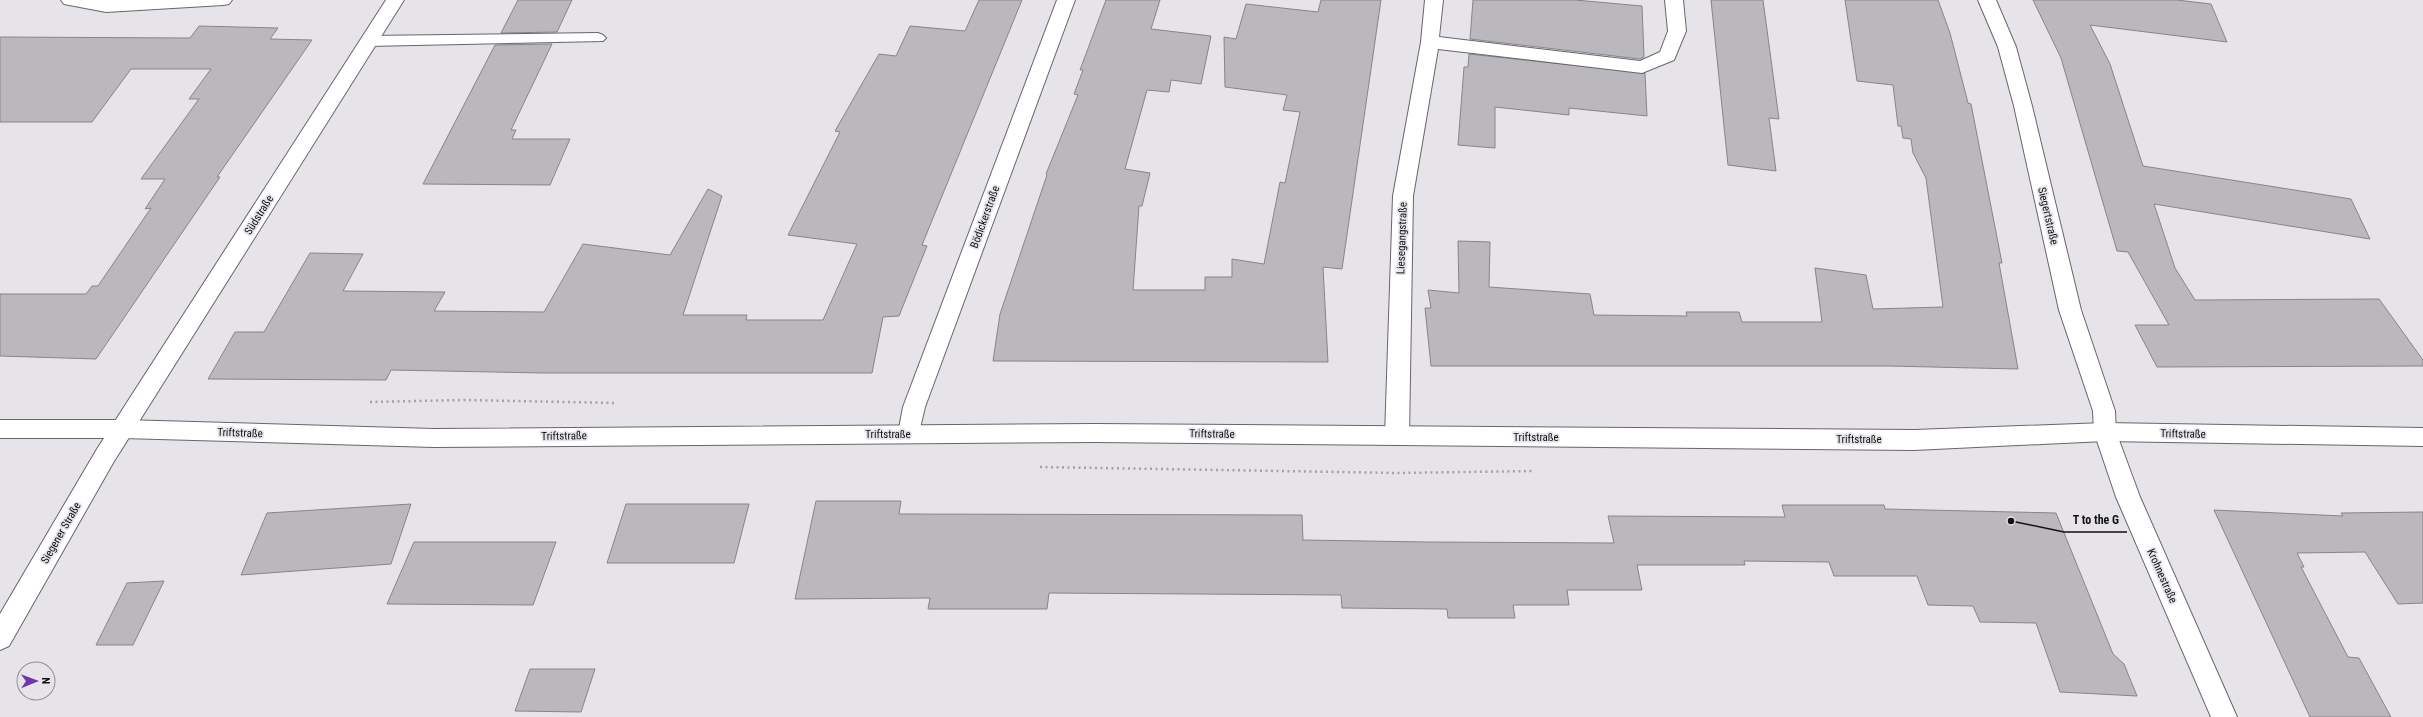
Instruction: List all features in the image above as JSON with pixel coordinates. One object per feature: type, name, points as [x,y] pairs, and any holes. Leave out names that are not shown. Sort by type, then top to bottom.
[{"type":"street","points":[[70,0],[106,7],[224,0]]},
{"type":"street","name":"Südstraße","points":[[123,429],[395,0]]},
{"type":"street","name":"Bödickerstraße","points":[[909,434],[914,407],[1066,0]]},
{"type":"street","name":"Liesegangstraße","points":[[1397,436],[1403,196],[1430,42],[1434,0]]},
{"type":"street","points":[[1430,42],[1642,67],[1668,56],[1677,31],[1674,0]]},
{"type":"street","name":"Siegertstraße","points":[[1987,0],[2007,48],[2023,106],[2070,310],[2104,411],[2105,432]]},
{"type":"street","name":"Triftstraße","points":[[0,430],[123,429],[434,438],[1095,432],[1914,440],[2048,433],[2105,432],[2423,437]]},
{"type":"street","name":"Siegener Straße","points":[[0,638],[105,456],[123,429]]},
{"type":"street","name":"Krohnestraße","points":[[2105,432],[2128,497],[2224,717]]},
{"type":"lane","points":[[368,41],[598,38]]},
{"type":"building","points":[[518,0],[572,0],[557,32],[501,33]]},
{"type":"building","points":[[979,0],[1022,0],[922,245],[927,246],[899,316],[883,317],[872,373],[543,373],[391,370],[386,380],[208,379],[235,332],[264,332],[310,253],[363,254],[343,291],[445,292],[434,311],[544,312],[583,244],[670,255],[708,189],[722,196],[683,315],[747,315],[746,320],[823,320],[857,244],[788,235],[840,132],[835,131],[879,54],[896,56],[910,26],[965,31]]},
{"type":"building","points":[[1106,0],[1160,0],[1151,29],[1211,36],[1201,84],[1171,80],[1169,92],[1147,90],[1125,169],[1150,173],[1142,206],[1139,206],[1133,290],[1205,290],[1205,277],[1232,277],[1232,259],[1264,264],[1280,182],[1285,183],[1300,112],[1283,110],[1287,95],[1225,87],[1224,37],[1236,39],[1246,4],[1318,12],[1321,0],[1381,0],[1342,269],[1323,267],[1328,362],[993,361],[1000,314],[1047,175],[1046,174],[1078,95],[1074,94],[1083,70],[1080,70]]},
{"type":"building","points":[[1473,0],[1575,0],[1642,6],[1644,57],[1640,59],[1470,39]]},
{"type":"building","points":[[1711,0],[1763,0],[1779,119],[1769,118],[1776,171],[1728,165]]},
{"type":"building","points":[[1845,0],[1938,0],[1950,33],[1968,103],[1971,104],[2002,263],[1999,263],[2018,369],[1889,366],[1431,366],[1425,308],[1431,308],[1428,290],[1459,293],[1458,241],[1490,242],[1489,287],[1590,294],[1594,315],[1687,316],[1686,312],[1739,312],[1742,322],[1822,322],[1815,268],[1866,275],[1873,309],[1943,307],[1926,178],[1913,153],[1911,139],[1903,138],[1901,126],[1898,126],[1893,85],[1857,81]]},
{"type":"building","points":[[2033,0],[2177,0],[2211,4],[2227,42],[2090,25],[2110,64],[2143,166],[2351,199],[2370,239],[2154,204],[2175,268],[2195,300],[2379,299],[2423,360],[2423,366],[2157,367],[2135,325],[2169,325],[2128,252],[2117,251],[2061,58]]},
{"type":"building","points":[[199,26],[278,28],[270,39],[312,40],[217,177],[220,177],[96,359],[0,356],[0,294],[86,294],[92,286],[98,286],[151,208],[145,209],[165,179],[141,179],[199,99],[189,99],[211,69],[131,69],[92,122],[0,122],[0,37],[190,38]]},
{"type":"building","points":[[552,44],[511,130],[516,130],[512,139],[570,139],[550,185],[423,184],[495,45]]},
{"type":"building","points":[[1469,54],[1645,73],[1647,116],[1569,108],[1569,115],[1495,107],[1495,148],[1458,145],[1464,67],[1468,67]]},
{"type":"building","points":[[816,501],[901,501],[899,514],[1302,515],[1303,540],[1427,542],[1614,543],[1608,516],[1785,517],[1782,505],[1884,505],[1885,509],[2056,513],[2113,654],[2124,664],[2137,696],[2060,692],[2036,623],[1980,622],[1973,606],[1928,605],[1917,576],[1834,576],[1829,562],[1744,561],[1745,565],[1637,565],[1642,590],[1567,590],[1569,605],[1513,605],[1515,618],[1448,618],[1447,609],[1342,608],[1341,595],[1049,593],[1047,609],[928,609],[930,598],[795,599]]},
{"type":"building","points":[[411,504],[391,564],[241,575],[267,513]]},
{"type":"building","points":[[626,504],[749,504],[734,563],[607,563]]},
{"type":"building","points":[[2214,510],[2343,516],[2341,513],[2423,512],[2423,603],[2398,604],[2365,552],[2297,553],[2304,567],[2301,567],[2348,657],[2359,658],[2391,717],[2310,717]]},
{"type":"building","points":[[414,542],[556,542],[533,605],[387,604]]},
{"type":"building","points":[[164,581],[133,645],[96,645],[127,583]]},
{"type":"building","points":[[530,669],[595,669],[581,712],[515,711]]},
{"type":"place","name":"T to the G","points":[[2011,521]]}]
